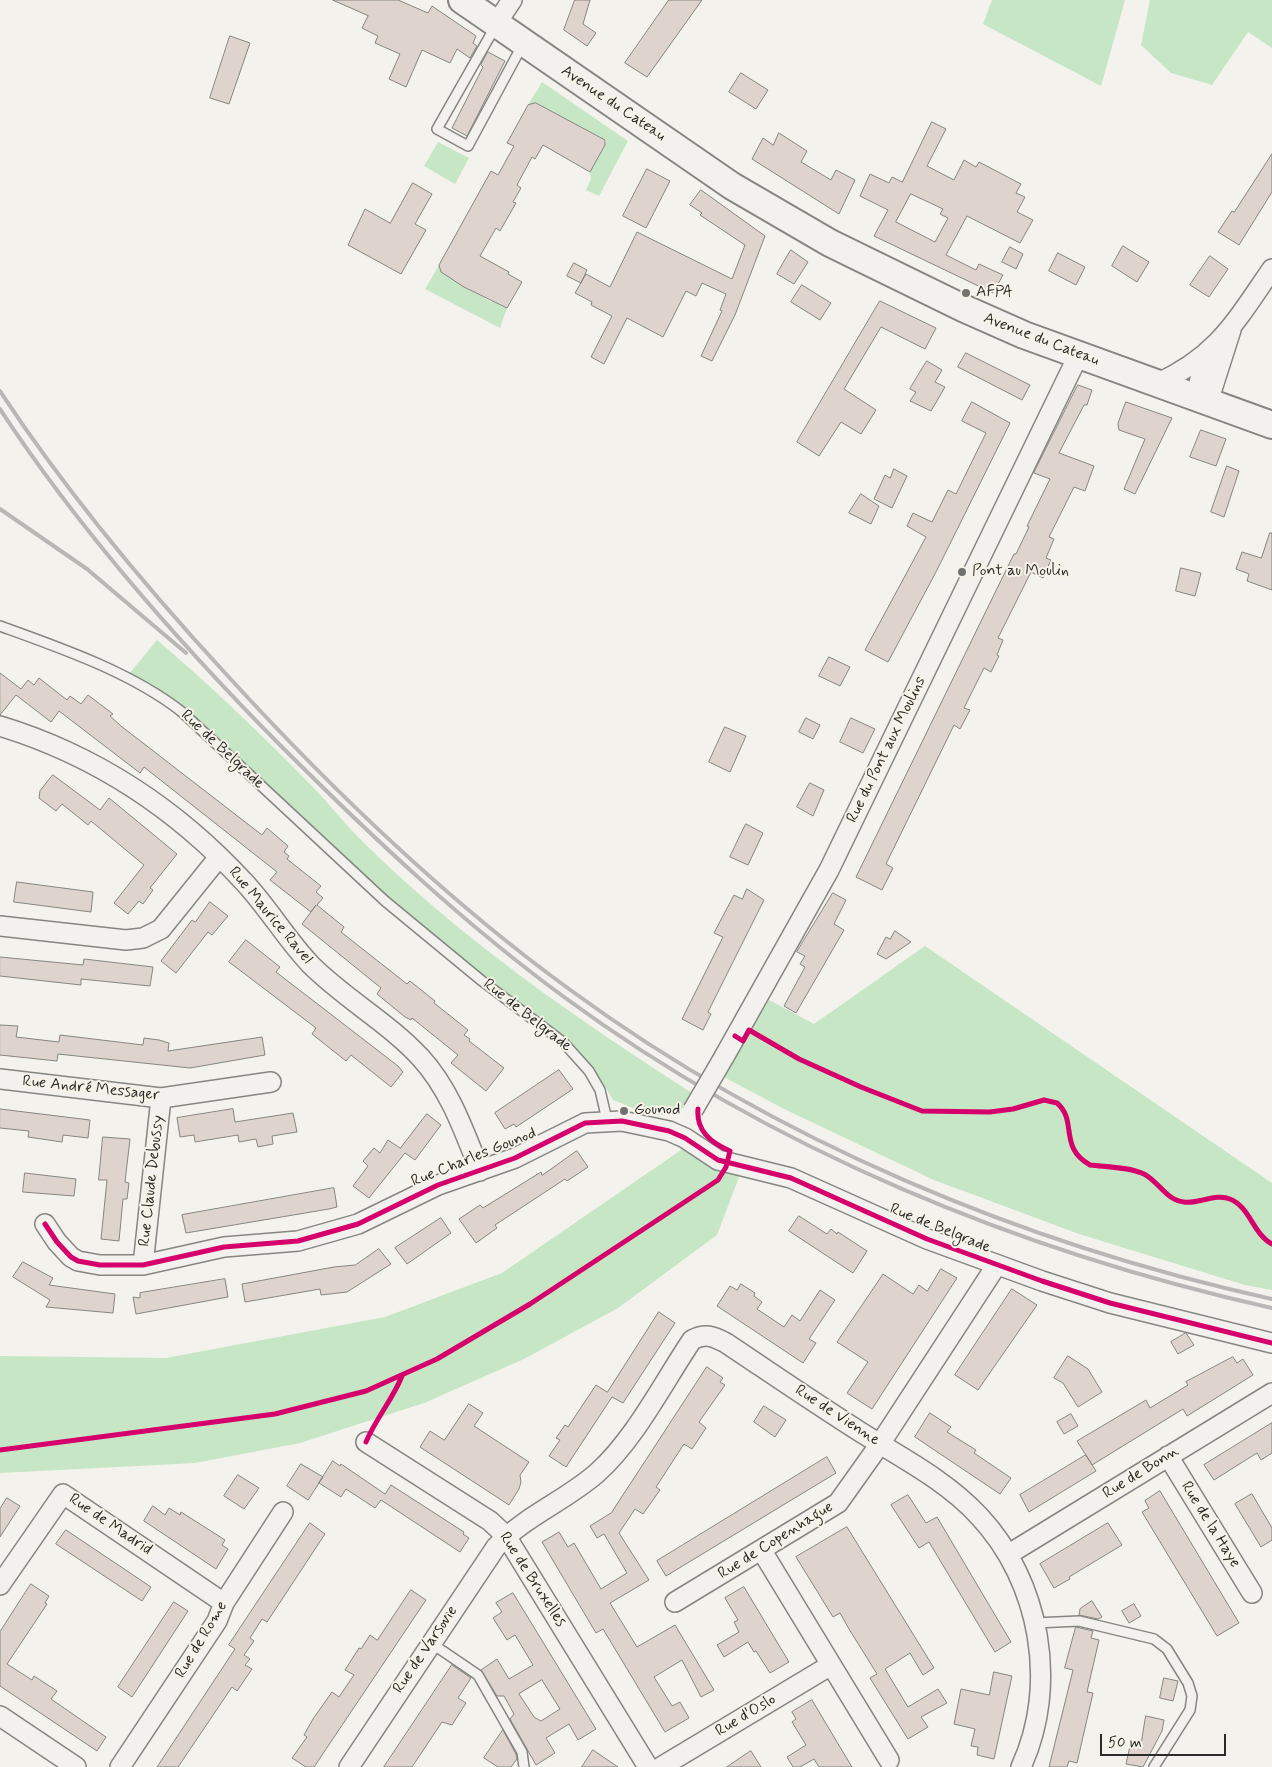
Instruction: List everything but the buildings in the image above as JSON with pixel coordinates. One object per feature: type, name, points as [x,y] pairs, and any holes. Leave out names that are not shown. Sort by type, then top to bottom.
[{"type":"main road","name":"Avenue du Cateau","points":[[462,0],[500,9],[724,165],[766,205]]},
{"type":"main road","name":"Avenue du Cateau","points":[[500,9],[524,43],[724,181],[816,236],[911,284],[996,323],[1078,356],[1272,425]]},
{"type":"street","points":[[1202,400],[1232,329],[1272,269]]},
{"type":"street","points":[[1156,384],[1177,375],[1210,350],[1232,329]]},
{"type":"street","points":[[1202,400],[1202,369],[1210,350]]},
{"type":"street","name":"Rue du Pont aux Moulins","points":[[679,1135],[829,870],[1078,356]]},
{"type":"street","name":"Rue Maurice Ravel","points":[[0,726],[50,744],[106,771],[171,814],[219,857],[254,894],[312,966],[332,985],[410,1046],[429,1067],[448,1096],[480,1171]]},
{"type":"street","points":[[0,926],[126,940],[143,938],[161,929],[219,857]]},
{"type":"street","name":"Rue André Messager","points":[[0,1079],[161,1098],[270,1082]]},
{"type":"street","name":"Rue Claude Debussy","points":[[143,1265],[161,1098]]},
{"type":"street","name":"Rue de Belgrade","points":[[607,1120],[648,1125],[679,1135],[718,1160],[786,1176],[927,1239],[996,1266],[1110,1303],[1272,1343]]},
{"type":"street","name":"Rue Charles Gounod","points":[[45,1224],[63,1250],[78,1261],[100,1265],[143,1265],[224,1248],[282,1243],[330,1234],[370,1218],[438,1185],[514,1158],[576,1126],[592,1121],[607,1120]]},
{"type":"street","name":"Rue de Copenhague","points":[[676,1602],[838,1503],[880,1444],[996,1266]]},
{"type":"street","name":"Rue de Vienne","points":[[506,1536],[520,1524],[585,1484],[599,1472],[628,1436],[692,1340],[702,1336],[714,1337],[726,1343],[954,1493],[978,1514],[1009,1554],[1021,1576],[1035,1623],[1040,1654],[1039,1701],[1034,1730],[1021,1767]]},
{"type":"street","name":"Rue de Bonn","points":[[1009,1554],[1272,1393]]},
{"type":"street","name":"Rue de Bruxelles","points":[[366,1442],[490,1521],[506,1536],[648,1767]]},
{"type":"street","name":"Rue de la Haye","points":[[1168,1456],[1252,1593]]},
{"type":"street","name":"Rue de Madrid","points":[[0,1585],[63,1494],[224,1603]]},
{"type":"street","name":"Rue de Rome","points":[[120,1767],[217,1621],[224,1603],[282,1512]]},
{"type":"street","name":"Rue de Varsovie","points":[[349,1767],[489,1555],[506,1536]]},
{"type":"street","points":[[762,1551],[889,1760]]},
{"type":"street","name":"Rue d'Oslo","points":[[661,1767],[831,1664]]},
{"type":"street","points":[[0,1716],[76,1767]]},
{"type":"lane","points":[[500,9],[437,129],[468,146],[524,43]]},
{"type":"lane","name":"Rue de Belgrade","points":[[0,626],[128,678],[155,692],[182,712],[390,905],[482,980],[563,1042],[581,1061],[595,1080],[603,1098],[607,1120]]},
{"type":"lane","points":[[1035,1623],[1079,1621],[1146,1637],[1167,1649],[1188,1683],[1191,1704],[1190,1710],[1154,1767]]},
{"type":"lane","points":[[431,1643],[478,1675],[522,1752],[524,1767]]},
{"type":"green space","points":[[992,0],[1125,0],[1101,86],[983,24]]},
{"type":"green space","points":[[1150,0],[1272,0],[1272,48],[1248,32],[1212,85],[1171,73],[1141,45]]},
{"type":"green space","points":[[542,82],[628,141],[599,196],[586,190],[591,179],[590,172],[607,141],[536,103],[528,105]]},
{"type":"green space","points":[[438,142],[469,158],[455,184],[424,166]]},
{"type":"green space","points":[[439,265],[441,272],[491,302],[493,300],[507,308],[500,328],[425,289]]},
{"type":"green space","points":[[157,640],[253,727],[315,789],[362,841],[400,877],[480,945],[522,977],[564,1008],[695,1095],[688,1105],[672,1113],[655,1115],[613,1100],[588,1064],[556,1033],[462,960],[392,902],[175,702],[153,685],[129,674]]},
{"type":"green space","points":[[925,946],[1272,1183],[1272,1290],[1245,1285],[1079,1234],[934,1180],[784,1109],[724,1077],[769,1000],[814,1024]]},
{"type":"green space","points":[[684,1148],[739,1177],[717,1235],[618,1308],[524,1359],[424,1403],[300,1443],[195,1463],[0,1473],[0,1356],[166,1358],[385,1317],[502,1273]]},
{"type":"railway","points":[[0,391],[52,466],[107,537],[166,607],[265,717],[347,800],[433,879],[477,917],[569,989],[648,1044],[731,1094],[817,1139],[905,1180],[995,1217],[1086,1249],[1179,1276],[1272,1299]]},
{"type":"railway","points":[[0,409],[63,499],[132,585],[244,708],[349,813],[418,878],[490,939],[564,997],[644,1052],[727,1102],[813,1148],[902,1189],[993,1225],[1085,1257],[1178,1285],[1272,1308]]},
{"type":"railway","points":[[0,509],[87,569],[186,653]]},
{"type":"cycle path","points":[[735,1036],[743,1041],[749,1030],[799,1059],[861,1087],[922,1111],[990,1112],[1013,1109],[1044,1100],[1057,1103],[1067,1118],[1074,1150],[1080,1158],[1090,1165],[1125,1169],[1144,1174],[1168,1195],[1178,1201],[1190,1202],[1219,1197],[1230,1199],[1242,1208],[1260,1234],[1272,1244]]},
{"type":"cycle path","points":[[0,1450],[275,1414],[366,1391],[437,1359],[530,1304],[718,1180],[726,1167],[730,1151],[711,1140],[702,1130],[699,1124],[698,1109]]},
{"type":"cycle path","points":[[45,1224],[57,1242],[71,1257],[78,1261],[100,1265],[143,1265],[224,1247],[298,1241],[358,1224],[438,1185],[515,1158],[585,1123],[622,1121],[669,1131],[685,1138],[718,1160],[791,1178],[927,1239],[1042,1281],[1110,1303],[1272,1343]]},
{"type":"cycle path","points":[[366,1442],[402,1376]]},
{"type":"place","name":"AFPA","points":[[966,293]]},
{"type":"place","name":"Pont au Moulin","points":[[962,572]]},
{"type":"place","name":"Gounod","points":[[624,1111]]}]
